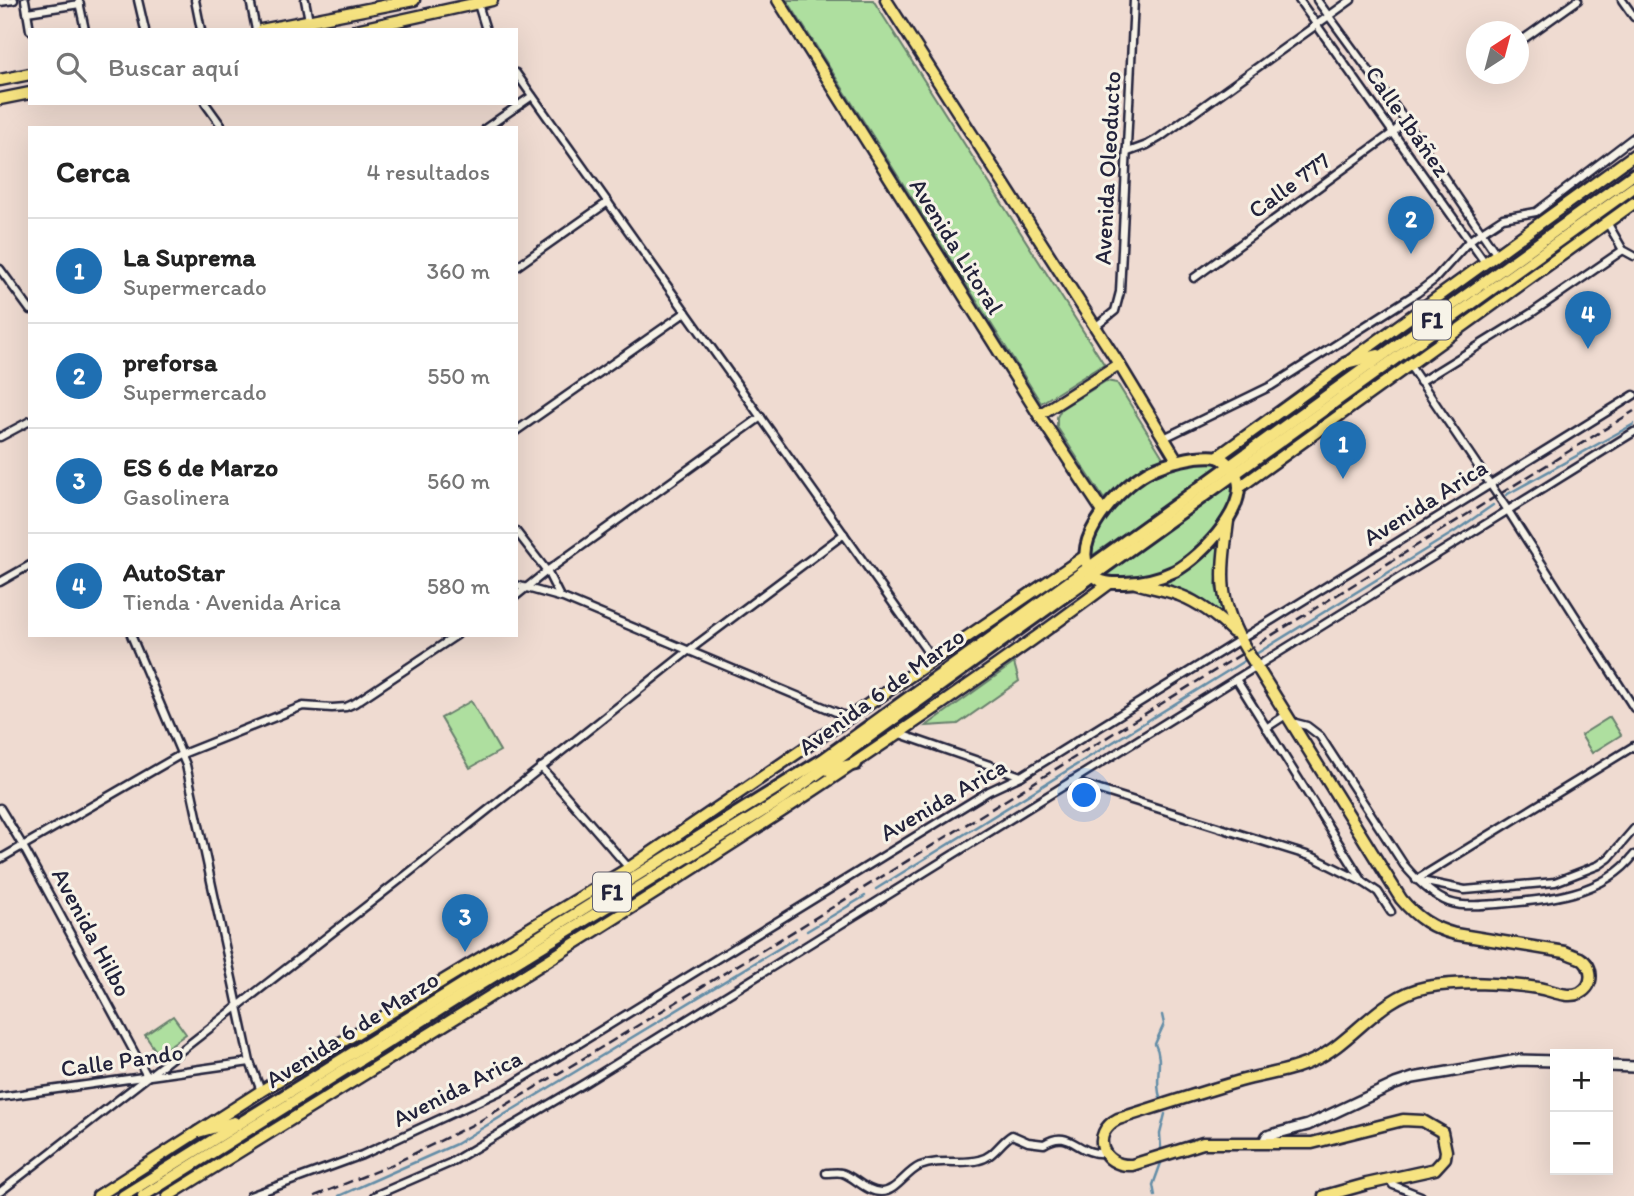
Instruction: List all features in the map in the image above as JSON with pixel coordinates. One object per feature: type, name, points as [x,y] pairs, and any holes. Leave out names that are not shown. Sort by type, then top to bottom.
[{"type":"highway","name":"Avenida 6 de Marzo","points":[[1232,469],[1384,354],[1634,174]]},
{"type":"highway","name":"Avenida 6 de Marzo","points":[[123,1196],[822,760],[1089,566],[1390,364],[1634,187]]},
{"type":"highway","points":[[1346,363],[1384,354]]},
{"type":"highway","points":[[1217,457],[1232,469],[1240,487],[1228,520],[1210,543],[1189,561],[1158,578],[1136,583],[1110,583],[1100,580],[1089,566],[1093,530],[1103,512],[1118,493],[1143,474],[1177,460],[1217,457]]},
{"type":"highway","name":"Avenida 6 de Marzo","points":[[143,1196],[781,800],[822,772],[1089,566]]},
{"type":"highway","points":[[822,772],[856,764]]},
{"type":"highway","points":[[198,1132],[247,1118]]},
{"type":"main road","points":[[281,28],[310,25],[362,5],[413,0]]},
{"type":"main road","points":[[365,28],[492,0]]},
{"type":"main road","name":"Avenida Litoral","points":[[778,0],[1038,415],[1103,512]]},
{"type":"main road","points":[[886,0],[1119,364],[1177,460]]},
{"type":"main road","points":[[0,80],[28,75]]},
{"type":"main road","points":[[0,99],[28,93]]},
{"type":"main road","points":[[1217,457],[1634,155]]},
{"type":"main road","points":[[1240,487],[1634,203]]},
{"type":"main road","points":[[1038,415],[1119,364]]},
{"type":"main road","points":[[1228,520],[1222,585],[1226,610],[1240,640],[1288,718],[1296,739],[1411,911],[1438,930],[1565,952],[1580,958],[1588,965],[1591,977],[1589,985],[1571,995],[1540,988],[1456,985],[1426,987],[1399,995],[1327,1053],[1311,1062],[1241,1080],[1111,1122],[1102,1137],[1105,1153],[1110,1160],[1123,1165],[1203,1143],[1312,1143],[1402,1119],[1423,1121],[1442,1132],[1447,1151],[1435,1169],[1324,1196]]},
{"type":"main road","name":"Avenida 6 de Marzo","points":[[99,1196],[261,1091],[629,868],[934,661],[1089,566]]},
{"type":"main road","name":"Avenida 6 de Marzo","points":[[168,1196],[856,764],[950,701],[1110,583]]},
{"type":"main road","points":[[1136,583],[1178,594],[1201,605],[1222,620],[1240,640]]},
{"type":"main road","points":[[1265,1142],[1267,1136],[1308,1125],[1413,1078],[1518,1060],[1550,1060]]},
{"type":"main road","points":[[1613,1066],[1634,1067]]},
{"type":"street","points":[[0,2],[14,0]]},
{"type":"street","points":[[25,0],[30,28]]},
{"type":"street","points":[[138,0],[145,28]]},
{"type":"street","points":[[195,0],[201,28]]},
{"type":"street","points":[[250,0],[256,28]]},
{"type":"street","points":[[305,0],[310,25]]},
{"type":"street","name":"Avenida Oleoducto","points":[[1095,327],[1111,316],[1118,303],[1134,0]]},
{"type":"street","name":"Calle Ibáñez","points":[[1298,0],[1486,264]]},
{"type":"street","name":"Calle Ibáñez","points":[[1317,0],[1405,120],[1497,255]]},
{"type":"street","points":[[1128,152],[1159,138],[1351,0]]},
{"type":"street","points":[[1529,35],[1577,0]]},
{"type":"street","points":[[1622,0],[1634,17]]},
{"type":"street","points":[[27,12],[79,2],[85,28]]},
{"type":"street","points":[[478,4],[485,28]]},
{"type":"street","points":[[518,76],[934,661]]},
{"type":"street","points":[[489,126],[532,96]]},
{"type":"street","points":[[206,105],[222,126]]},
{"type":"street","name":"Calle 777","points":[[1194,278],[1394,132],[1405,120]]},
{"type":"street","points":[[1164,438],[1271,386],[1417,293],[1434,280],[1469,241],[1480,233],[1503,218],[1536,212],[1634,136]]},
{"type":"street","points":[[518,266],[608,202]]},
{"type":"street","points":[[1608,224],[1623,250],[1634,256]]},
{"type":"street","points":[[1420,382],[1533,312],[1623,250]]},
{"type":"street","points":[[0,270],[28,307]]},
{"type":"street","points":[[518,429],[686,312]]},
{"type":"street","points":[[1410,366],[1507,509],[1634,708]]},
{"type":"street","name":"Avenida Arica","points":[[250,1196],[362,1155],[508,1088],[989,791],[1021,776],[1634,394]]},
{"type":"street","points":[[518,595],[761,417]]},
{"type":"street","points":[[0,437],[28,422]]},
{"type":"street","name":"Avenida Arica","points":[[374,1196],[450,1163],[585,1083],[1634,432]]},
{"type":"street","points":[[518,534],[547,571],[560,597]]},
{"type":"street","points":[[0,1192],[688,650],[844,534]]},
{"type":"street","points":[[0,582],[28,566]]},
{"type":"street","points":[[518,586],[560,597],[850,718]]},
{"type":"street","points":[[132,637],[186,765],[250,1062],[261,1091]]},
{"type":"street","points":[[0,859],[180,755],[303,706],[332,709],[346,707],[454,637]]},
{"type":"street","points":[[1236,679],[1363,882]]},
{"type":"street","points":[[1266,728],[1288,718],[1307,726],[1320,736],[1404,865],[1416,880],[1443,900],[1471,905],[1567,896],[1618,872],[1634,855]]},
{"type":"street","points":[[901,734],[1021,776]]},
{"type":"street","points":[[1416,880],[1634,746]]},
{"type":"street","points":[[541,767],[629,868]]},
{"type":"street","points":[[1071,781],[1313,857],[1378,891],[1391,912]]},
{"type":"street","name":"Avenida Hilbo","points":[[0,808],[147,1076]]},
{"type":"street","points":[[1416,880],[1465,890],[1555,882],[1599,865],[1609,858],[1634,829]]},
{"type":"street","name":"Calle Pando","points":[[0,1097],[250,1062]]},
{"type":"street","points":[[826,1173],[843,1173],[868,1188],[881,1192],[893,1188],[921,1165],[947,1160],[977,1161],[990,1156],[1013,1135],[1028,1142],[1044,1144],[1054,1138],[1066,1138],[1094,1154],[1105,1153]]},
{"type":"street","points":[[1389,1179],[1393,1185],[1421,1196]]},
{"type":"green space","points":[[787,0],[873,0],[1104,364],[1041,403]]},
{"type":"green space","points":[[1106,381],[1117,383],[1164,459],[1123,481],[1104,499],[1057,427],[1057,417],[1061,409]]},
{"type":"green space","points":[[1194,462],[1222,465],[1090,557],[1105,520],[1127,493],[1157,474]]},
{"type":"green space","points":[[1232,481],[1232,495],[1222,517],[1213,532],[1187,557],[1156,573],[1139,577],[1103,575]]},
{"type":"green space","points":[[1221,540],[1216,587],[1223,613],[1192,593],[1157,583],[1192,566]]},
{"type":"green space","points":[[1014,663],[1019,681],[958,724],[926,726]]},
{"type":"green space","points":[[471,701],[500,751],[470,768],[441,718]]},
{"type":"green space","points":[[1610,717],[1621,735],[1592,753],[1581,735]]},
{"type":"green space","points":[[173,1016],[186,1034],[158,1054],[145,1035]]},
{"type":"waterway","points":[[1506,495],[1634,424]]},
{"type":"waterway","points":[[1256,654],[1454,532],[1493,505]]},
{"type":"waterway","points":[[876,889],[1244,661]]},
{"type":"waterway","points":[[807,931],[865,896]]},
{"type":"waterway","points":[[339,1196],[456,1144],[796,938]]},
{"type":"waterway","points":[[1160,1097],[1159,1057],[1155,1044],[1164,1024],[1162,1015]]},
{"type":"waterway","points":[[1161,1148],[1160,1134],[1165,1114]]},
{"type":"waterway","points":[[1155,1196],[1153,1185],[1161,1163]]},
{"type":"railway","points":[[315,1196],[391,1165],[478,1122],[799,928],[1634,411]]},
{"type":"place","name":"preforsa","points":[[1411,254]]},
{"type":"place","name":"AutoStar","points":[[1588,349]]},
{"type":"place","name":"La Suprema","points":[[1343,479]]},
{"type":"place","name":"ES 6 de Marzo","points":[[465,952]]}]
